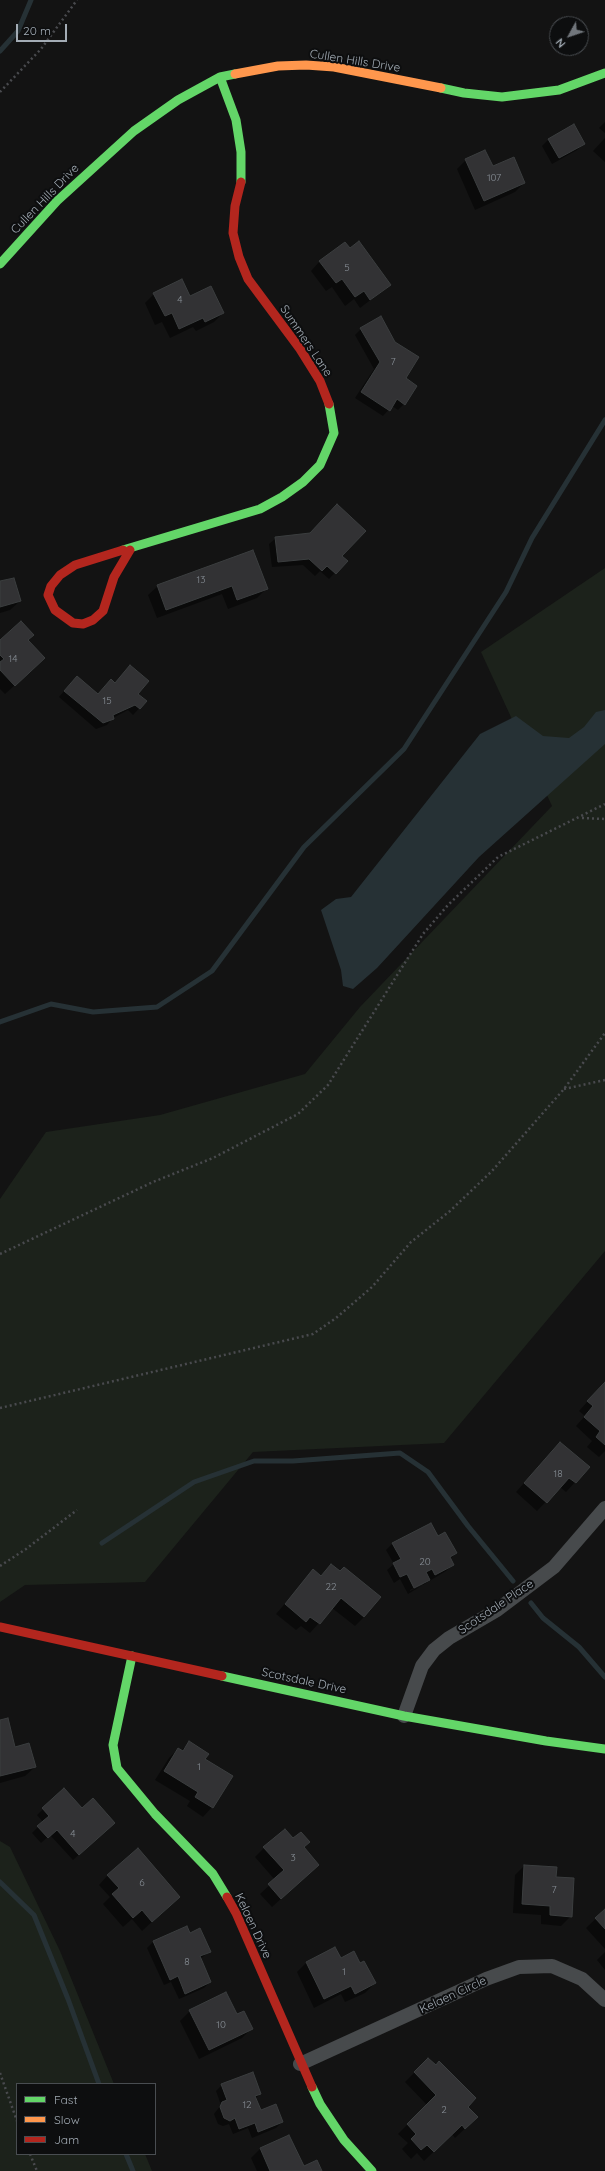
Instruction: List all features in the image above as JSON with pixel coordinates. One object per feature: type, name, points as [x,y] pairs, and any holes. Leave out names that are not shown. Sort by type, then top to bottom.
[{"type":"street","name":"Cullen Hills Drive","points":[[0,264],[57,201],[134,132],[178,100],[220,77],[278,66],[306,65],[334,67],[464,93],[502,97],[558,90],[605,73]]},
{"type":"street","name":"Summers Lane","points":[[130,550],[114,577],[103,611],[93,620],[83,624],[73,623],[55,610],[48,595],[51,586],[60,575],[75,565],[130,550],[260,509],[282,497],[303,482],[320,465],[334,433],[331,408],[320,381],[300,349],[248,279],[240,257],[233,233],[235,206],[241,181],[241,152],[236,120],[220,77]]},
{"type":"street","name":"Scotsdale Place","points":[[404,1716],[422,1666],[434,1650],[450,1638],[497,1610],[554,1567],[605,1508]]},
{"type":"street","name":"Scotsdale Drive","points":[[0,1627],[404,1716],[546,1741],[605,1749]]},
{"type":"street","name":"Kelaen Drive","points":[[132,1656],[113,1745],[117,1768],[155,1814],[213,1874],[236,1913],[300,2064],[320,2104],[344,2140],[372,2171]]},
{"type":"street","name":"Kelaen Circle","points":[[300,2064],[486,1979],[519,1968],[552,1966],[582,1979],[605,2000]]},
{"type":"path","points":[[0,92],[41,50],[77,0]]},
{"type":"path","points":[[0,1254],[153,1182],[213,1158],[298,1114],[328,1085],[423,934],[448,905],[498,857],[532,839],[580,818],[605,804]]},
{"type":"path","points":[[580,818],[605,819]]},
{"type":"path","points":[[0,1408],[313,1334],[336,1318],[372,1287],[412,1242],[450,1211],[492,1171],[564,1089],[605,1033]]},
{"type":"path","points":[[564,1089],[605,1080]]},
{"type":"path","points":[[0,1566],[26,1549],[77,1510]]},
{"type":"path","points":[[0,2073],[16,2118]]},
{"type":"path","points":[[30,2155],[37,2171]]},
{"type":"shaded area","points":[[605,568],[605,1251],[444,1443],[253,1452],[145,1582],[25,1585],[0,1602],[0,1199],[46,1132],[160,1115],[305,1074],[360,1007],[552,806],[481,652]]},
{"type":"shaded area","points":[[605,710],[605,744],[479,857],[377,968],[353,989],[343,986],[341,970],[321,910],[336,899],[351,897],[480,734],[516,716],[543,736],[569,738],[584,727],[596,712]]},
{"type":"shaded area","points":[[0,1841],[10,1847],[60,1951],[114,2083],[16,2083],[16,2155],[145,2155],[152,2171],[0,2171]]},
{"type":"building","points":[[574,124],[585,144],[559,158],[548,139]]},
{"type":"building","points":[[485,150],[493,166],[514,157],[525,183],[484,201],[465,159]]},
{"type":"building","points":[[359,241],[391,285],[370,300],[364,291],[355,297],[342,279],[336,283],[319,261],[345,242],[350,248]]},
{"type":"building","points":[[182,279],[190,296],[211,286],[224,313],[205,322],[203,318],[179,329],[172,313],[165,316],[153,293]]},
{"type":"building","points":[[381,316],[395,342],[419,357],[406,378],[417,386],[405,405],[397,399],[390,411],[361,392],[380,362],[360,328]]},
{"type":"building","points":[[337,504],[366,531],[342,556],[348,561],[336,574],[327,566],[322,571],[309,559],[278,562],[275,537],[310,533]]},
{"type":"building","points":[[253,550],[268,589],[237,600],[232,586],[166,610],[157,585]]},
{"type":"building","points":[[14,578],[21,601],[0,607],[0,581]]},
{"type":"building","points":[[21,621],[34,635],[28,640],[45,658],[15,686],[0,670],[0,662],[4,659],[0,655],[0,640]]},
{"type":"building","points":[[130,665],[149,681],[138,694],[147,701],[140,709],[135,705],[113,715],[114,719],[103,723],[64,691],[77,676],[98,694],[111,679],[115,683]]},
{"type":"building","points":[[605,1382],[605,1445],[596,1437],[600,1431],[584,1417],[593,1406],[587,1401]]},
{"type":"building","points":[[560,1442],[590,1467],[576,1483],[569,1478],[547,1503],[524,1483]]},
{"type":"building","points":[[431,1523],[438,1536],[445,1532],[457,1553],[450,1557],[454,1565],[435,1575],[432,1569],[426,1572],[430,1580],[414,1588],[407,1574],[400,1577],[393,1563],[401,1559],[392,1543]]},
{"type":"building","points":[[331,1564],[340,1571],[344,1567],[381,1597],[364,1617],[341,1598],[320,1624],[310,1617],[306,1622],[285,1604],[313,1569],[321,1576]]},
{"type":"building","points":[[8,1718],[15,1747],[29,1743],[36,1767],[0,1776],[0,1720]]},
{"type":"building","points":[[189,1741],[209,1754],[205,1759],[233,1776],[213,1808],[195,1797],[198,1792],[164,1771],[178,1748],[183,1751]]},
{"type":"building","points":[[64,1788],[82,1808],[93,1798],[115,1823],[79,1855],[57,1830],[48,1838],[37,1826],[49,1816],[42,1808]]},
{"type":"building","points":[[285,1829],[293,1838],[301,1832],[310,1842],[304,1847],[319,1865],[281,1899],[268,1884],[284,1870],[263,1847]]},
{"type":"building","points":[[138,1848],[180,1897],[152,1922],[142,1910],[133,1918],[112,1894],[119,1888],[107,1875]]},
{"type":"building","points":[[524,1865],[557,1867],[556,1877],[574,1878],[572,1917],[550,1915],[550,1906],[522,1904]]},
{"type":"building","points":[[605,1909],[605,1929],[595,1918]]},
{"type":"building","points":[[187,1926],[190,1933],[200,1928],[211,1952],[200,1956],[211,1982],[185,1994],[178,1976],[170,1980],[153,1941]]},
{"type":"building","points":[[335,1947],[341,1958],[354,1951],[360,1963],[364,1961],[376,1983],[355,1994],[351,1986],[324,1999],[306,1962]]},
{"type":"building","points":[[226,1992],[237,2014],[244,2011],[253,2029],[209,2050],[189,2010]]},
{"type":"building","points":[[428,2058],[436,2065],[439,2061],[476,2098],[468,2107],[478,2117],[465,2129],[462,2125],[434,2152],[427,2145],[421,2150],[411,2139],[416,2134],[407,2124],[436,2095],[414,2072]]},
{"type":"building","points":[[253,2072],[261,2094],[255,2096],[261,2110],[276,2104],[283,2122],[258,2132],[255,2123],[239,2129],[235,2118],[230,2121],[224,2118],[220,2107],[222,2102],[227,2100],[221,2084]]},
{"type":"building","points":[[289,2135],[304,2166],[317,2160],[322,2171],[270,2171],[260,2148]]},
{"type":"waterway","points":[[0,51],[18,31],[31,0]]},
{"type":"waterway","points":[[0,1022],[51,1004],[93,1012],[157,1007],[212,971],[304,847],[404,749],[506,592],[532,538],[605,420]]},
{"type":"waterway","points":[[102,1543],[194,1482],[254,1461],[293,1461],[400,1453],[428,1472],[468,1526],[513,1581]]},
{"type":"waterway","points":[[531,1603],[543,1618],[579,1647],[605,1677]]},
{"type":"waterway","points":[[0,1882],[34,1915],[68,1999],[99,2083]]},
{"type":"waterway","points":[[126,2155],[133,2171]]},
{"type":"traffic: fast","points":[[441,88],[464,93],[502,97],[559,90],[605,73]]},
{"type":"traffic: fast","points":[[0,264],[57,201],[134,131],[178,100],[220,77],[235,74]]},
{"type":"traffic: fast","points":[[220,77],[236,120],[241,152],[241,182]]},
{"type":"traffic: fast","points":[[123,550],[260,509],[282,497],[303,482],[320,465],[334,433],[329,404]]},
{"type":"traffic: fast","points":[[132,1656],[113,1745],[117,1768],[155,1814],[213,1874],[227,1897]]},
{"type":"traffic: fast","points":[[222,1676],[404,1716],[546,1741],[605,1749]]},
{"type":"traffic: fast","points":[[312,2087],[320,2104],[344,2140],[372,2171]]},
{"type":"traffic: slow","points":[[235,74],[278,66],[306,65],[334,67],[441,88]]},
{"type":"traffic: jam","points":[[241,182],[235,206],[233,233],[239,257],[248,279],[300,349],[320,381],[329,404]]},
{"type":"traffic: jam","points":[[123,550],[75,565],[60,575],[51,586],[48,595],[55,610],[73,623],[83,624],[93,620],[103,611],[114,577],[130,550]]},
{"type":"traffic: jam","points":[[0,1627],[222,1676]]},
{"type":"traffic: jam","points":[[227,1897],[236,1913],[312,2087]]}]
